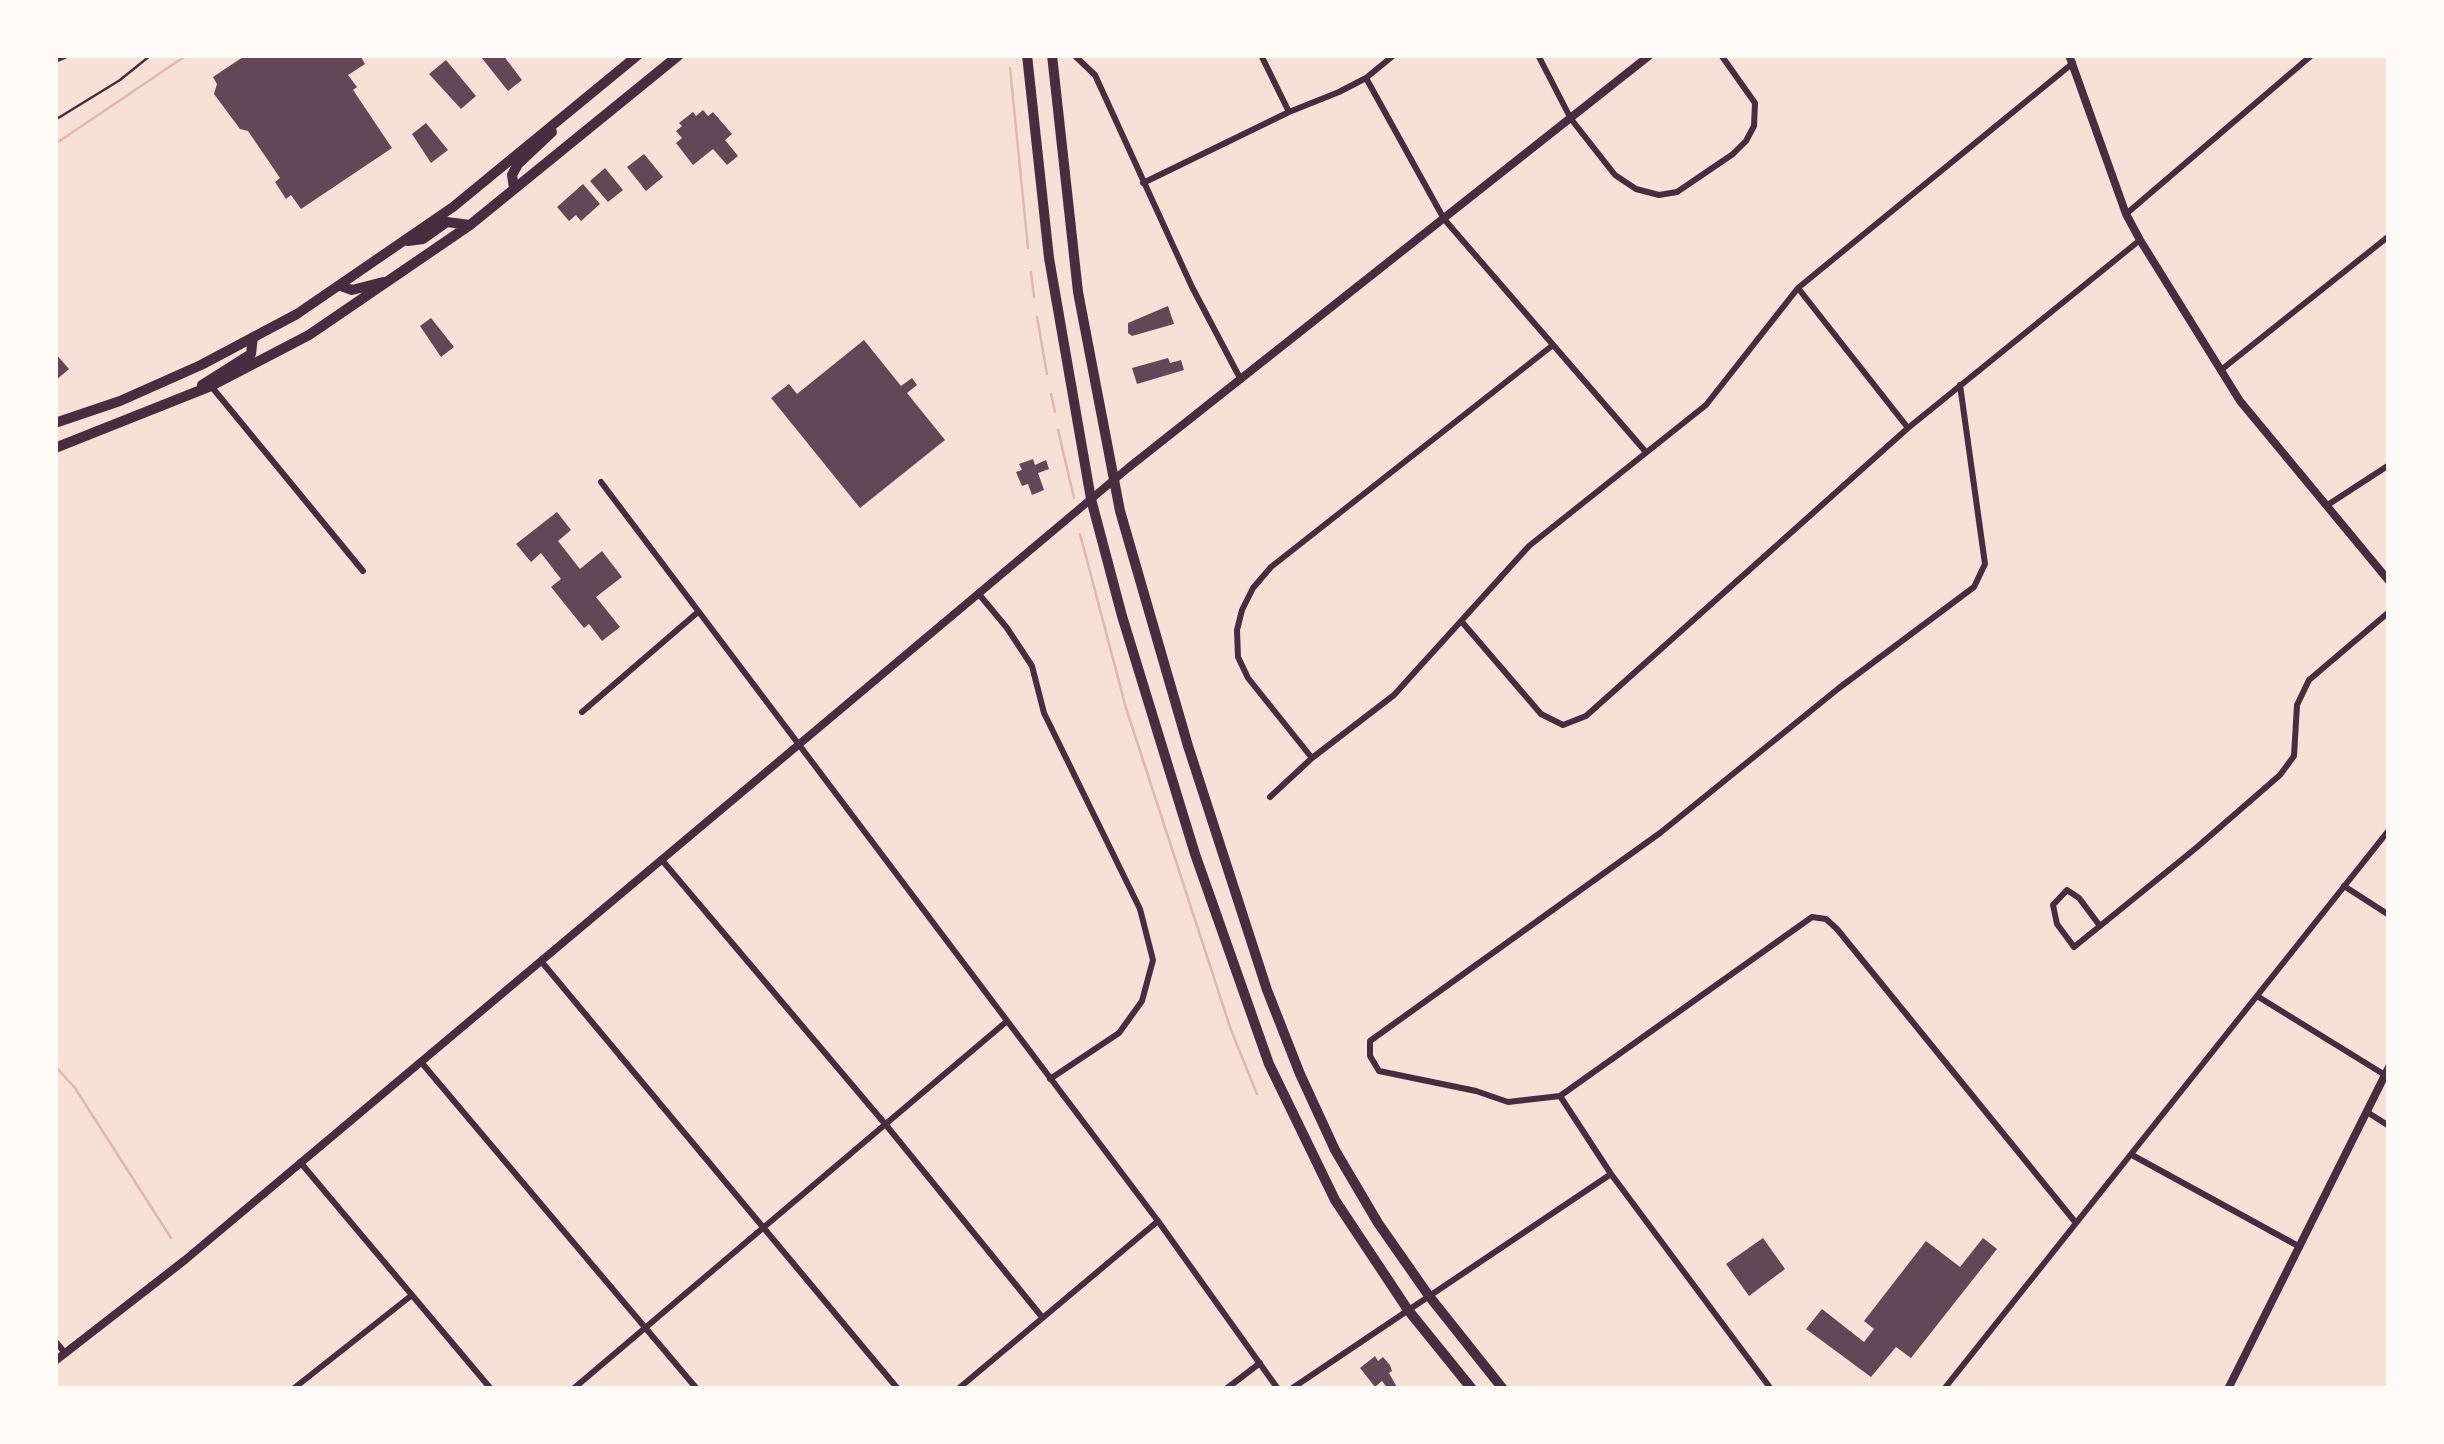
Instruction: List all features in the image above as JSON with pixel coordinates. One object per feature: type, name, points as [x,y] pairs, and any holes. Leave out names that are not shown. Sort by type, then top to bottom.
[{"type":"main road","points":[[55,423],[120,401],[254,337],[319,300],[453,207],[638,55]]},
{"type":"main road","points":[[55,448],[190,396],[309,335],[470,224],[679,55]]},
{"type":"main road","points":[[1027,55],[1049,261],[1091,498],[1162,749],[1269,1064],[1335,1200],[1408,1310],[1472,1389]]},
{"type":"main road","points":[[1052,55],[1078,292],[1114,480],[1188,746],[1268,990],[1335,1150],[1378,1223],[1429,1296],[1504,1389]]},
{"type":"main road","points":[[514,188],[512,176],[518,164],[542,145],[576,106]]},
{"type":"main road","points":[[405,241],[423,239],[448,222],[470,224]]},
{"type":"main road","points":[[341,286],[352,290],[396,278]]},
{"type":"main road","points":[[319,300],[335,304],[344,312]]},
{"type":"main road","points":[[190,396],[214,376],[252,354],[254,337]]},
{"type":"street","points":[[55,60],[67,55]]},
{"type":"street","points":[[1074,55],[1095,75],[1143,183],[1241,380]]},
{"type":"street","points":[[1261,55],[1289,112]]},
{"type":"street","points":[[1143,183],[1366,78],[1394,55]]},
{"type":"street","points":[[1538,55],[1571,119],[1615,175],[1636,189],[1658,195],[1677,192],[1733,154],[1754,126],[1755,103],[1721,55]]},
{"type":"street","points":[[55,1360],[185,1260],[1091,498],[1650,55]]},
{"type":"street","points":[[2126,214],[2312,55]]},
{"type":"street","points":[[1270,797],[1312,758],[1394,695],[1529,546],[1706,404],[1798,288],[2071,59],[2126,214],[2140,240],[2240,401],[2389,581]]},
{"type":"street","points":[[1366,78],[1444,218],[1645,451]]},
{"type":"street","points":[[2221,370],[2389,236]]},
{"type":"street","points":[[1462,622],[1541,714],[1564,725],[1586,716],[1908,428],[2140,240]]},
{"type":"street","points":[[405,241],[420,260]]},
{"type":"street","points":[[1798,288],[1908,428]]},
{"type":"street","points":[[1312,758],[1248,678],[1238,657],[1237,630],[1253,588],[1271,568],[1553,345]]},
{"type":"street","points":[[1960,385],[1985,564],[1974,587],[1839,688],[1660,833],[1370,1041],[1370,1056],[1380,1071],[1476,1091],[1508,1102],[1560,1096],[1812,917],[1826,919],[2076,1223]]},
{"type":"street","points":[[212,386],[363,571]]},
{"type":"street","points":[[120,401],[127,422]]},
{"type":"street","points":[[2326,506],[2389,465]]},
{"type":"street","points":[[600,482],[1158,1221],[1278,1389]]},
{"type":"street","points":[[978,593],[1032,666],[1044,714],[1140,908],[1153,960],[1142,1001],[1119,1032],[1050,1079]]},
{"type":"street","points":[[582,712],[698,612]]},
{"type":"street","points":[[2100,926],[2079,898],[2067,890],[2052,906],[2057,924],[2074,947],[2100,926],[2280,775],[2294,756],[2297,706],[2309,680],[2389,612]]},
{"type":"street","points":[[1944,1389],[2389,830]]},
{"type":"street","points":[[661,859],[886,1125],[1042,1318]]},
{"type":"street","points":[[2344,886],[2389,915]]},
{"type":"street","points":[[541,961],[898,1389]]},
{"type":"street","points":[[2228,1389],[2387,1071],[2257,996]]},
{"type":"street","points":[[573,1389],[1006,1022]]},
{"type":"street","points":[[420,1060],[697,1389]]},
{"type":"street","points":[[1560,1096],[1610,1174],[1771,1389]]},
{"type":"street","points":[[2367,1112],[2389,1126]]},
{"type":"street","points":[[2132,1155],[2300,1247]]},
{"type":"street","points":[[300,1162],[491,1389]]},
{"type":"street","points":[[1291,1389],[1610,1174]]},
{"type":"street","points":[[958,1389],[1158,1221]]},
{"type":"street","points":[[293,1389],[412,1295]]},
{"type":"street","points":[[55,1341],[64,1353]]},
{"type":"street","points":[[1226,1389],[1260,1363]]},
{"type":"path","points":[[55,120],[120,80],[150,55]]},
{"type":"building","points":[[246,55],[360,55],[365,64],[348,75],[357,87],[353,90],[392,148],[301,209],[291,195],[286,199],[275,182],[280,178],[248,131],[240,129],[214,94],[217,84],[213,77]]},
{"type":"building","points":[[503,55],[522,80],[508,91],[481,57]]},
{"type":"building","points":[[446,60],[476,96],[461,109],[429,74]]},
{"type":"building","points":[[703,110],[708,116],[713,112],[732,134],[725,140],[738,156],[727,165],[713,149],[693,165],[676,143],[682,138],[676,131],[682,126],[679,123],[693,112],[696,116]]},
{"type":"building","points":[[426,123],[448,150],[431,163],[412,134]]},
{"type":"building","points":[[644,154],[663,177],[646,191],[627,167]]},
{"type":"building","points":[[605,168],[623,190],[608,202],[590,181]]},
{"type":"building","points":[[583,184],[600,204],[581,221],[576,215],[569,221],[557,207]]},
{"type":"building","points":[[1168,306],[1174,324],[1132,336],[1128,333],[1128,323]]},
{"type":"building","points":[[431,318],[454,347],[441,357],[420,326]]},
{"type":"building","points":[[864,340],[901,386],[912,378],[917,385],[907,393],[945,440],[860,508],[771,398],[789,384],[797,394]]},
{"type":"building","points":[[55,353],[69,369],[55,381]]},
{"type":"building","points":[[1168,358],[1170,363],[1181,360],[1184,370],[1137,384],[1132,368]]},
{"type":"building","points":[[1033,459],[1035,465],[1046,460],[1049,469],[1038,473],[1044,490],[1032,495],[1028,484],[1022,486],[1016,472],[1022,470],[1019,464]]},
{"type":"building","points":[[557,512],[571,530],[558,541],[580,569],[602,551],[622,577],[596,597],[620,627],[602,641],[589,624],[584,628],[551,587],[561,579],[541,553],[531,562],[516,544]]},
{"type":"building","points":[[1763,1238],[1785,1269],[1749,1296],[1726,1264]]},
{"type":"building","points":[[1983,1238],[1997,1249],[1911,1358],[1896,1347],[1871,1377],[1806,1329],[1822,1309],[1864,1342],[1874,1329],[1864,1321],[1926,1241],[1960,1267]]},
{"type":"building","points":[[1375,1356],[1378,1361],[1383,1357],[1390,1365],[1389,1373],[1398,1389],[1388,1389],[1382,1381],[1375,1387],[1360,1368]]},
{"type":"waterway","points":[[55,144],[187,55]]},
{"type":"waterway","points":[[1010,68],[1028,248]]},
{"type":"waterway","points":[[1031,272],[1034,297]]},
{"type":"waterway","points":[[1037,317],[1047,374]]},
{"type":"waterway","points":[[1051,394],[1055,412]]},
{"type":"waterway","points":[[1058,430],[1074,498]]},
{"type":"waterway","points":[[1080,534],[1126,708],[1231,1030],[1257,1094]]},
{"type":"waterway","points":[[55,1066],[75,1088],[171,1238]]}]
